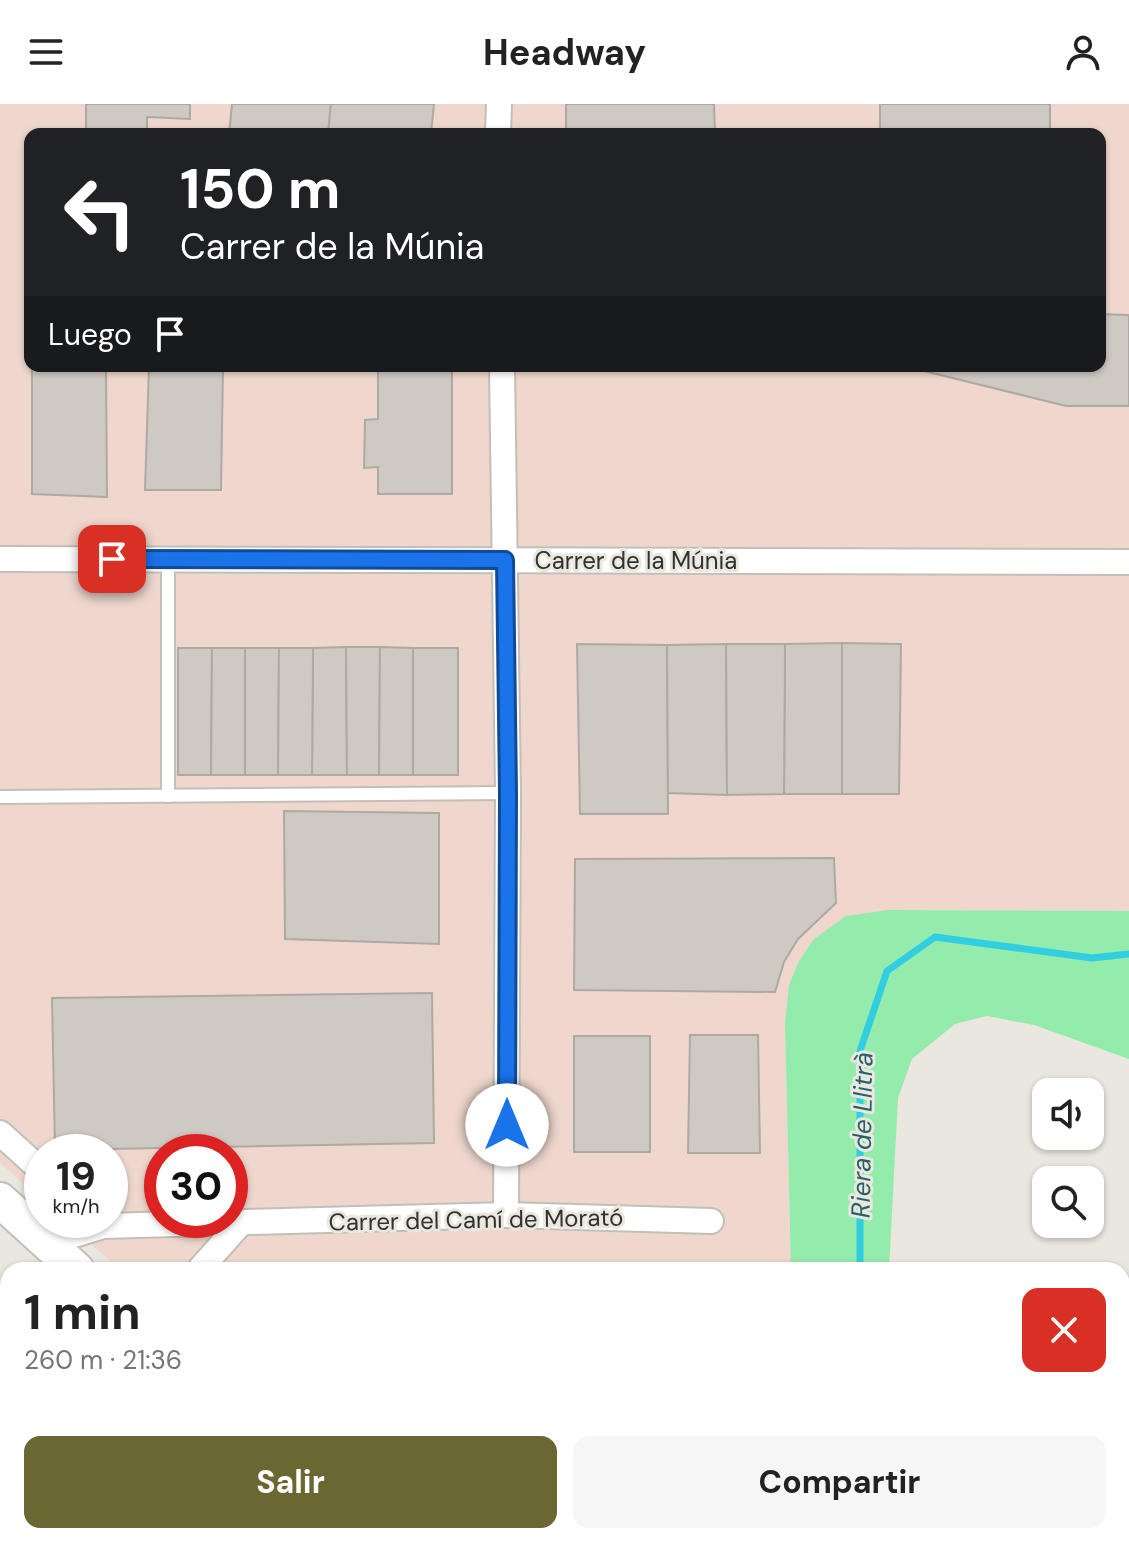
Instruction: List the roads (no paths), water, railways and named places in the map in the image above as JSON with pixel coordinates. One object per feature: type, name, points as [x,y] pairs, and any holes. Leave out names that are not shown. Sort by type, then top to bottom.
[{"type":"main road","points":[[0,1200],[68,1262]]},
{"type":"street","points":[[498,128],[499,104]]},
{"type":"street","points":[[502,372],[508,793],[506,1215]]},
{"type":"street","name":"Carrer de la Múnia","points":[[0,559],[1129,562]]},
{"type":"street","points":[[0,1133],[24,1155]]},
{"type":"street","name":"Carrer del Camí de Morató","points":[[248,1224],[506,1215],[711,1221]]},
{"type":"street","name":"Carrer del Camí de Morató","points":[[48,1243],[61,1238]]},
{"type":"street","points":[[206,1262],[228,1238]]},
{"type":"lane","points":[[168,558],[168,796]]},
{"type":"lane","points":[[0,797],[508,793]]},
{"type":"waterway","name":"Riera de Llitrà","points":[[860,1262],[860,1051],[887,971],[935,937],[1092,958],[1129,954]]}]
